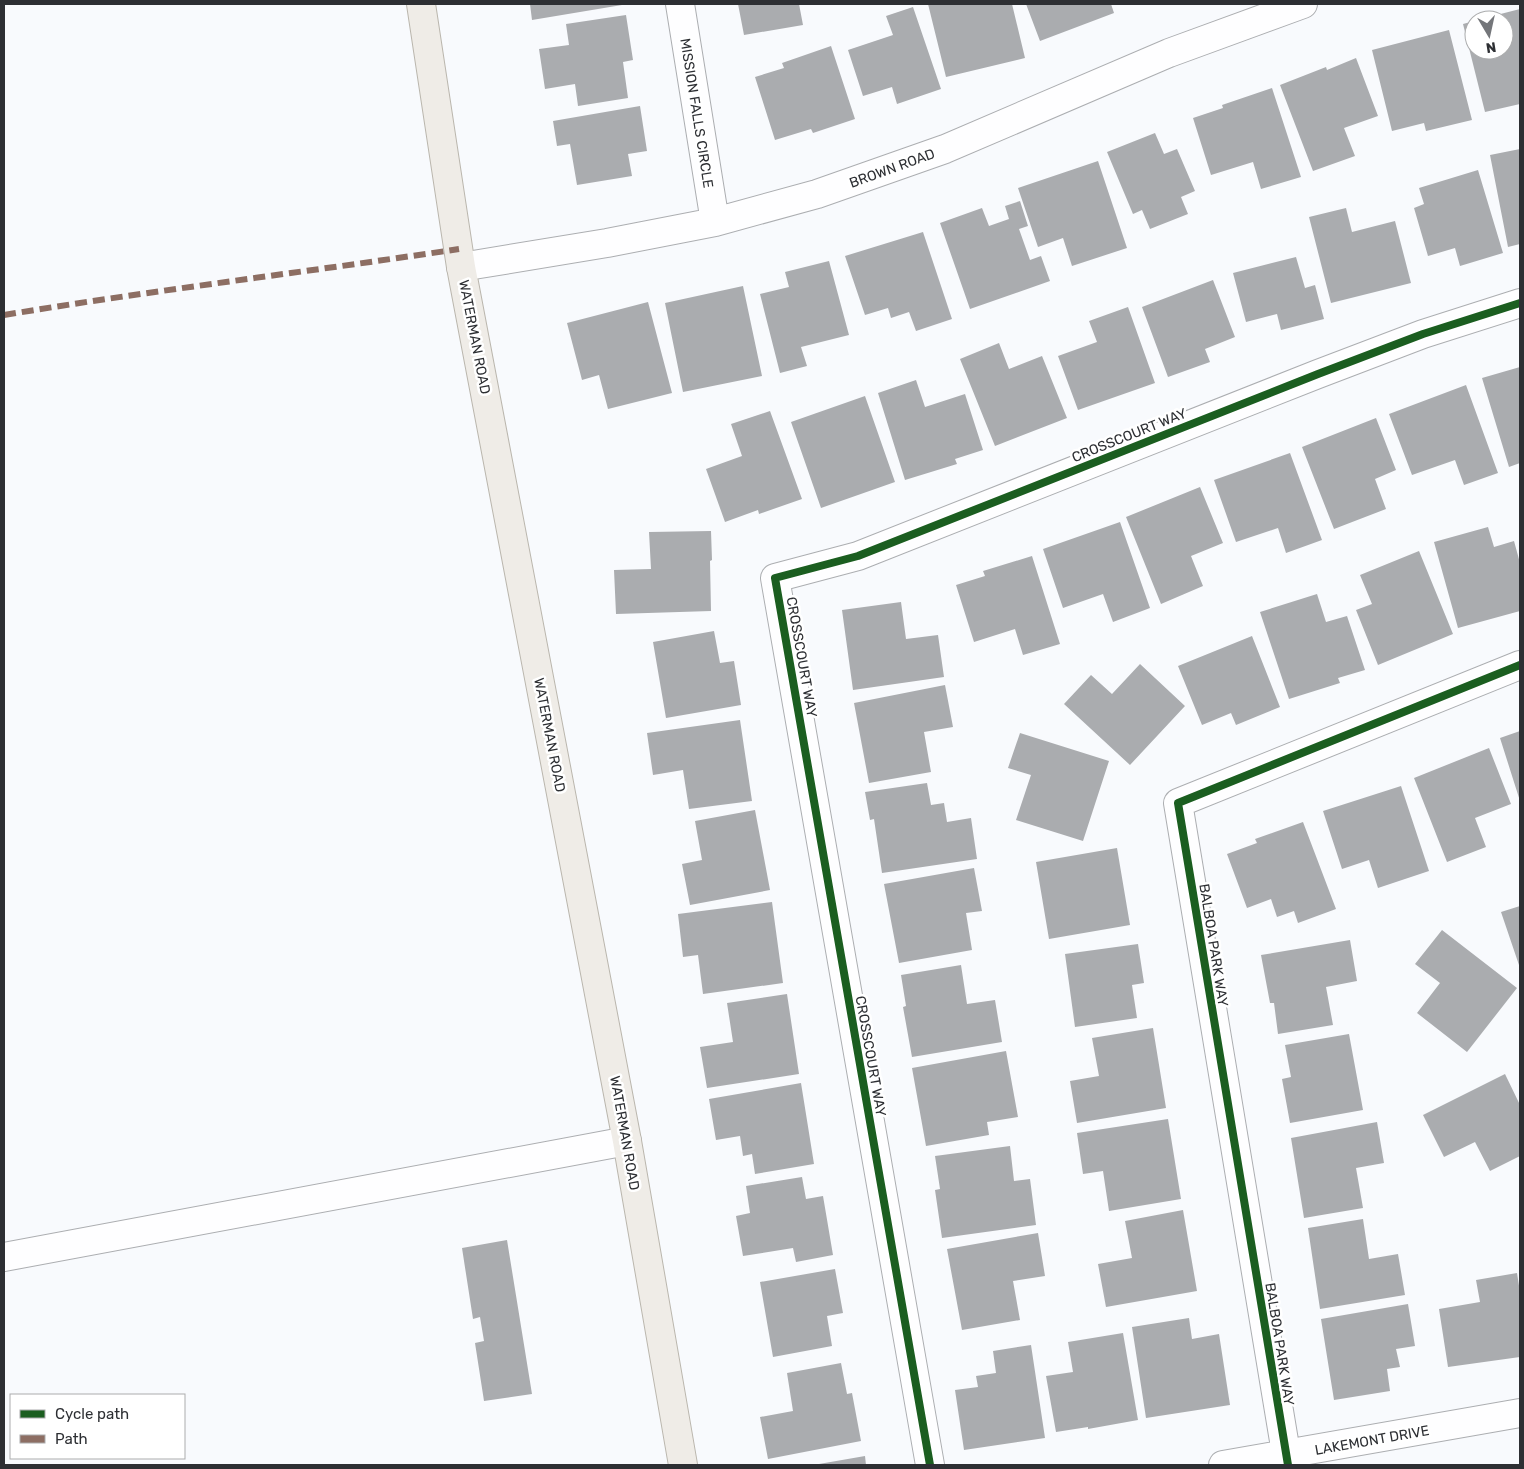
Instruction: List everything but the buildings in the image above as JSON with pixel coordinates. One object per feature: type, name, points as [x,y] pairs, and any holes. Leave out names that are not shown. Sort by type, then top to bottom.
[{"type":"main road","name":"WATERMAN ROAD","points":[[421,4],[461,267],[628,1141],[683,1465]]},
{"type":"street","name":"MISSION FALLS CIRCLE","points":[[680,4],[714,222]]},
{"type":"street","name":"BROWN ROAD","points":[[461,267],[607,243],[714,222],[817,194],[945,149],[1169,53],[1303,4]]},
{"type":"street","name":"CROSSCOURT WAY","points":[[930,1465],[775,578],[858,556],[1318,374],[1423,334],[1520,303]]},
{"type":"street","name":"BALBOA PARK WAY","points":[[1287,1460],[1178,803],[1520,664]]},
{"type":"street","points":[[4,1257],[628,1141]]},
{"type":"street","name":"LAKEMONT DRIVE","points":[[1223,1465],[1287,1460],[1520,1413]]},
{"type":"marked path","points":[[4,315],[117,297],[459,249]]},
{"type":"cycle path","points":[[930,1465],[775,578],[858,556],[1318,374],[1423,334],[1520,303]]},
{"type":"cycle path","points":[[1288,1465],[1178,803],[1520,665]]}]
